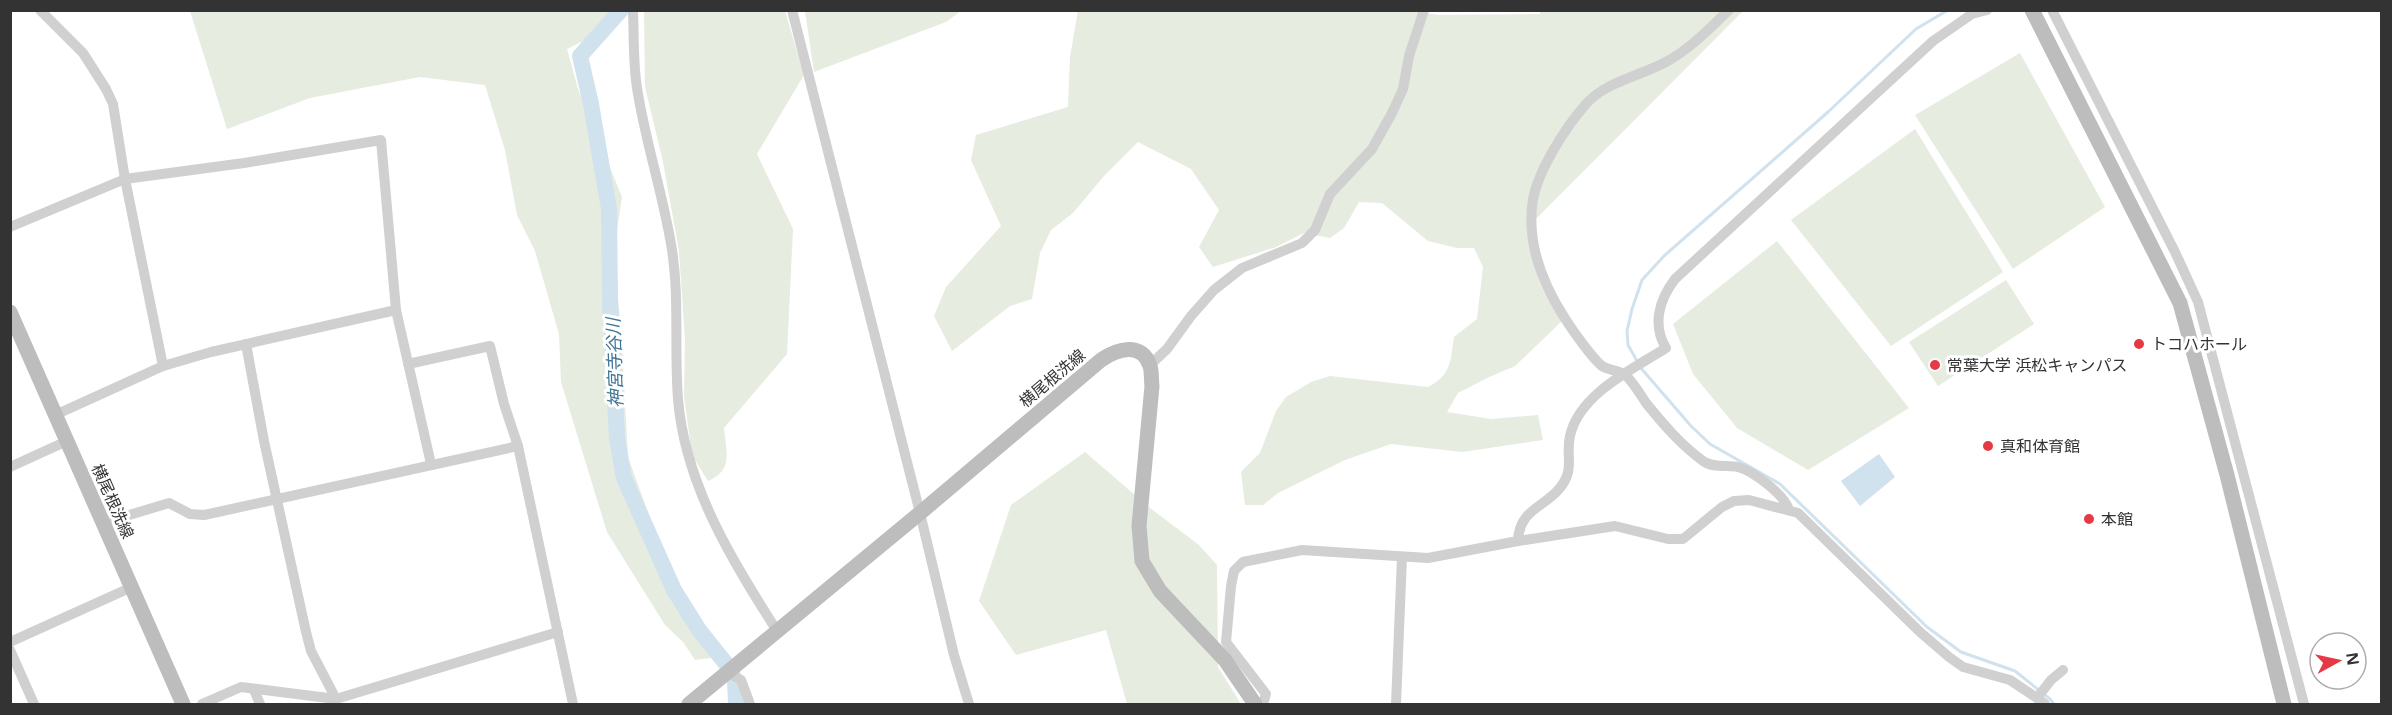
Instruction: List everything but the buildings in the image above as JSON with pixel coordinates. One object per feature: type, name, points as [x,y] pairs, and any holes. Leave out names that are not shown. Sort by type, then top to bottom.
[{"type":"main road","points":[[2032,10],[2180,303],[2226,472],[2284,705]]},
{"type":"main road","name":"横尾根洗線","points":[[10,312],[183,705]]},
{"type":"main road","name":"横尾根洗線","points":[[689,705],[1101,360],[1116,350],[1131,349],[1140,353],[1150,365]]},
{"type":"main road","points":[[1150,365],[1152,386],[1139,526],[1142,561],[1160,591],[1225,660],[1255,705]]},
{"type":"street","points":[[40,10],[83,53],[113,104],[125,179],[163,366]]},
{"type":"street","points":[[633,10],[636,86],[672,246],[676,292],[678,399],[692,470],[719,534],[736,567],[777,631]]},
{"type":"street","points":[[792,10],[954,655],[969,705]]},
{"type":"street","points":[[1150,365],[1167,349],[1214,290],[1242,268],[1302,243],[1315,230],[1330,194],[1346,180],[1372,149],[1392,113],[1403,89],[1409,56],[1424,10]]},
{"type":"street","points":[[1729,10],[1701,38],[1667,62],[1613,85],[1587,103],[1546,164],[1533,201],[1533,230],[1536,254],[1545,287],[1571,328],[1603,366],[1624,375],[1672,435],[1692,453],[1707,464],[1741,468],[1767,483],[1787,504],[1789,510]]},
{"type":"street","points":[[1518,541],[1518,533],[1532,510],[1558,491],[1568,477],[1569,438],[1576,420],[1589,402],[1607,385],[1666,348],[1659,337],[1657,325],[1659,309],[1664,293],[1675,279],[1933,42],[1972,14],[1987,10]]},
{"type":"street","points":[[2052,10],[2198,302],[2304,705]]},
{"type":"street","points":[[10,227],[125,179],[244,163],[381,140],[396,310],[431,464]]},
{"type":"street","points":[[55,415],[163,366],[246,344],[396,310]]},
{"type":"street","points":[[246,344],[264,441],[311,651],[336,699]]},
{"type":"street","points":[[408,364],[490,346],[504,404],[518,446],[573,705]]},
{"type":"street","points":[[10,466],[67,441]]},
{"type":"street","points":[[103,523],[169,503],[190,514],[204,515],[518,446]]},
{"type":"street","points":[[1263,705],[1266,694],[1226,642],[1234,571],[1243,562],[1302,550],[1428,558],[1615,526],[1668,539],[1683,539],[1722,507],[1734,501],[1749,500],[1798,513],[1920,632],[1963,667],[2010,680],[2040,699],[2051,680],[2063,669]]},
{"type":"street","points":[[1396,705],[1402,557]]},
{"type":"street","points":[[10,642],[132,587]]},
{"type":"street","points":[[202,705],[241,687],[336,699],[558,632]]},
{"type":"street","points":[[10,650],[34,705]]},
{"type":"street","points":[[727,672],[741,680],[750,705]]},
{"type":"street","points":[[254,690],[260,705]]},
{"type":"shaded area","points":[[805,10],[961,11],[946,22],[814,72]]},
{"type":"shaded area","points":[[1404,10],[1439,15],[1540,14],[1540,10],[1743,11],[1528,227],[1531,254],[1538,277],[1547,298],[1562,321],[1515,366],[1458,393],[1447,412],[1491,419],[1538,415],[1543,440],[1462,452],[1391,444],[1345,460],[1278,493],[1263,505],[1245,505],[1241,472],[1260,453],[1276,411],[1286,397],[1311,382],[1330,376],[1428,387],[1442,377],[1452,354],[1454,337],[1477,319],[1483,267],[1474,248],[1457,248],[1428,241],[1382,203],[1359,202],[1344,228],[1330,238],[1304,233],[1276,247],[1213,267],[1199,247],[1219,210],[1191,169],[1138,142],[1104,176],[1073,213],[1051,230],[1040,253],[1032,299],[1010,306],[952,351],[934,316],[946,287],[1001,226],[971,160],[976,135],[1068,107],[1070,57],[1078,11]]},
{"type":"shaded area","points":[[190,11],[611,11],[614,26],[567,49],[578,89],[622,197],[614,251],[628,457],[663,554],[711,658],[695,660],[683,642],[665,625],[607,532],[561,382],[559,334],[535,251],[517,215],[505,150],[485,85],[420,77],[310,98],[227,129]]},
{"type":"shaded area","points":[[644,11],[785,11],[804,75],[757,154],[793,229],[787,354],[724,428],[727,452],[725,465],[716,477],[708,481],[692,455],[684,396],[685,339],[679,251],[663,162],[645,87]]},
{"type":"shaded area","points":[[2020,53],[2105,207],[2013,269],[1915,115]]},
{"type":"shaded area","points":[[1915,129],[2003,272],[1891,346],[1791,220]]},
{"type":"shaded area","points":[[1777,241],[1909,408],[1808,470],[1737,428],[1693,374],[1673,324]]},
{"type":"shaded area","points":[[2006,280],[2034,324],[1938,386],[1909,342]]},
{"type":"shaded area","points":[[1085,452],[1150,508],[1199,545],[1217,565],[1218,667],[1241,704],[1127,704],[1106,630],[1016,655],[979,601],[1011,505]]},
{"type":"water","points":[[1879,454],[1895,477],[1860,506],[1841,481]]},
{"type":"waterway","name":"神宮寺谷川","points":[[621,10],[580,56],[591,104],[609,209],[610,301],[617,438],[624,478],[674,590],[699,630],[727,665],[735,680],[736,704]]},
{"type":"waterway","points":[[1637,361],[1628,345],[1627,331],[1642,280],[1664,256],[1828,112],[1916,29],[1948,10]]},
{"type":"waterway","points":[[1640,367],[1691,426],[1710,444],[1780,484],[1927,627],[1961,652],[2015,671],[2054,704]]},
{"type":"place","name":"トコハホール","points":[[2139,344]]},
{"type":"place","name":"常葉大学 浜松キャンパス","points":[[1935,365]]},
{"type":"place","name":"真和体育館","points":[[1988,446]]},
{"type":"place","name":"本館","points":[[2089,519]]}]
